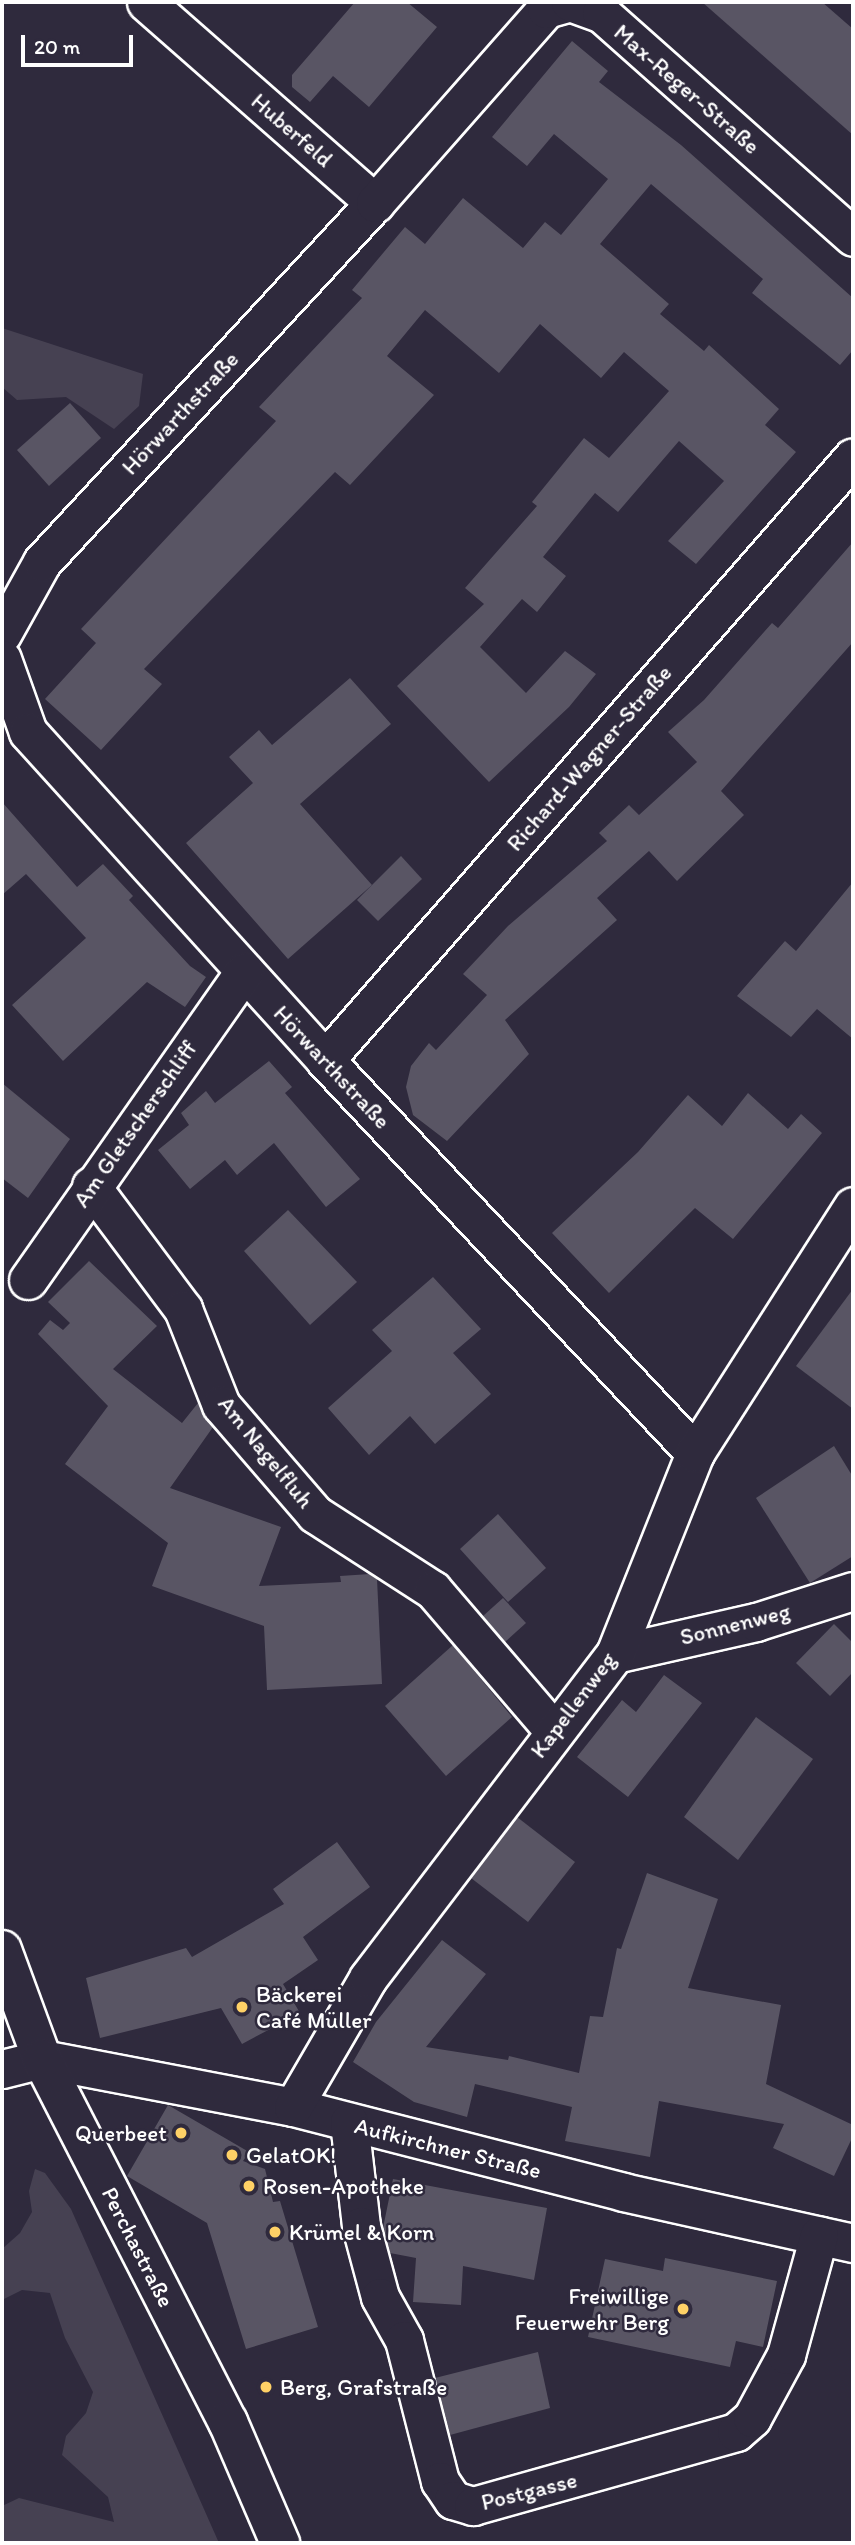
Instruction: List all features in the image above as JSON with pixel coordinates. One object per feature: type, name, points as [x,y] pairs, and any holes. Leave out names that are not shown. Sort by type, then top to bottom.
[{"type":"main road","name":"Perchastraße","points":[[2,1950],[42,2059],[228,2422],[279,2543]]},
{"type":"street","name":"Huberfeld","points":[[146,2],[375,203]]},
{"type":"street","name":"Max-Reger-Straße","points":[[375,203],[546,9],[570,2],[601,13],[853,237]]},
{"type":"street","name":"Hörwarthstraße","points":[[2,634],[42,562],[375,203]]},
{"type":"street","name":"Richard-Wagner-Straße","points":[[324,1060],[853,457]]},
{"type":"street","name":"Hörwarthstraße","points":[[2,659],[27,732],[324,1060],[695,1453]]},
{"type":"street","name":"Am Gletscherschliff","points":[[28,1280],[91,1186],[244,971]]},
{"type":"street","name":"Am Nagelfluh","points":[[91,1186],[183,1308],[221,1405],[315,1514],[433,1590],[554,1731]]},
{"type":"street","name":"Kapellenweg","points":[[293,2107],[368,1978],[615,1654],[695,1453],[853,1206]]},
{"type":"street","name":"Sonnenweg","points":[[615,1654],[756,1622],[853,1591]]},
{"type":"street","name":"Aufkirchner Straße","points":[[42,2059],[293,2107],[623,2192],[836,2239]]},
{"type":"street","points":[[2,2069],[42,2059]]},
{"type":"street","name":"Postgasse","points":[[349,2122],[361,2226],[380,2297],[404,2340],[440,2482],[453,2501],[473,2506],[736,2432],[752,2418],[786,2355],[836,2239]]},
{"type":"shaded area","points":[[2,328],[143,374],[139,406],[114,429],[66,397],[17,400],[2,387]]},
{"type":"shaded area","points":[[35,2169],[45,2173],[71,2209],[219,2543],[2,2543],[2,2506],[19,2498],[114,2522],[108,2497],[62,2455],[66,2436],[86,2413],[93,2392],[65,2338],[50,2293],[22,2290],[2,2300],[2,2249],[20,2233],[32,2212],[29,2191]]},
{"type":"building","points":[[355,2],[407,2],[437,27],[369,107],[333,76],[310,102],[292,87],[292,75]]},
{"type":"building","points":[[702,2],[822,2],[853,29],[853,135]]},
{"type":"building","points":[[572,41],[608,71],[599,82],[681,145],[853,298],[853,350],[840,365],[752,293],[763,279],[651,184],[600,244],[669,304],[660,314],[704,351],[709,345],[779,409],[765,425],[796,452],[696,564],[668,541],[724,481],[679,441],[618,512],[595,493],[543,557],[566,576],[537,612],[522,599],[480,647],[526,693],[565,651],[596,674],[569,707],[489,782],[397,686],[484,604],[465,588],[537,506],[532,502],[584,438],[609,458],[669,391],[624,352],[601,378],[540,324],[499,373],[425,310],[387,356],[434,395],[350,485],[335,472],[144,669],[162,684],[101,750],[45,699],[96,643],[81,629],[276,421],[259,407],[362,298],[352,290],[405,227],[425,244],[463,198],[523,248],[545,222],[561,235],[608,179],[554,134],[527,166],[492,137]]},
{"type":"building","points":[[70,403],[101,438],[49,486],[17,450]]},
{"type":"building","points":[[853,542],[853,642],[721,791],[744,815],[677,881],[649,851],[597,898],[617,920],[505,1020],[529,1054],[447,1141],[413,1115],[406,1087],[411,1066],[429,1043],[436,1050],[487,995],[463,974],[508,926],[607,841],[599,833],[629,805],[639,815],[697,762],[668,732],[704,700],[772,623],[778,628]]},
{"type":"building","points":[[350,678],[391,724],[300,804],[372,885],[288,959],[186,843],[253,783],[229,757],[259,730],[272,745]]},
{"type":"building","points":[[2,802],[77,887],[103,864],[133,896],[129,900],[190,966],[206,977],[185,1007],[147,982],[63,1061],[12,1005],[86,938],[26,874],[2,895]]},
{"type":"building","points":[[401,856],[422,879],[378,921],[357,900]]},
{"type":"building","points":[[853,882],[853,1039],[817,1009],[791,1037],[737,996],[785,941],[796,951]]},
{"type":"building","points":[[269,1061],[292,1087],[285,1093],[360,1179],[326,1207],[274,1143],[237,1175],[225,1160],[190,1189],[158,1150],[189,1125],[181,1113],[206,1091],[215,1103]]},
{"type":"building","points":[[2,1083],[70,1139],[28,1198],[2,1178]]},
{"type":"building","points":[[748,1093],[788,1129],[801,1114],[822,1133],[733,1239],[695,1208],[609,1293],[552,1233],[638,1152],[688,1095],[722,1126]]},
{"type":"building","points":[[288,1210],[357,1282],[310,1325],[244,1251]]},
{"type":"building","points":[[89,1261],[157,1326],[113,1369],[182,1423],[198,1403],[213,1427],[170,1488],[281,1527],[259,1586],[341,1582],[340,1576],[370,1574],[377,1579],[382,1684],[267,1690],[264,1626],[152,1586],[168,1543],[65,1464],[108,1406],[38,1334],[50,1320],[63,1330],[70,1323],[48,1302]]},
{"type":"building","points":[[433,1277],[481,1329],[453,1353],[491,1394],[435,1444],[410,1416],[369,1455],[328,1408],[392,1351],[372,1330]]},
{"type":"building","points":[[853,1289],[853,1409],[796,1366]]},
{"type":"building","points":[[834,1446],[853,1477],[853,1556],[810,1583],[756,1498]]},
{"type":"building","points":[[498,1514],[546,1568],[508,1602],[460,1549]]},
{"type":"building","points":[[503,1598],[526,1623],[505,1642],[483,1616]]},
{"type":"building","points":[[834,1624],[853,1643],[853,1672],[830,1696],[796,1663]]},
{"type":"building","points":[[453,1645],[512,1717],[446,1776],[385,1706]]},
{"type":"building","points":[[664,1675],[702,1703],[628,1797],[577,1757],[622,1700],[636,1712]]},
{"type":"building","points":[[756,1717],[813,1759],[738,1860],[684,1817]]},
{"type":"building","points":[[517,1817],[575,1862],[528,1922],[471,1878]]},
{"type":"building","points":[[337,1842],[370,1887],[303,1937],[318,1960],[283,1984],[300,2013],[242,2044],[221,2008],[100,2038],[86,1978],[186,1948],[192,1957],[284,1904],[273,1889]]},
{"type":"building","points":[[647,1873],[718,1899],[688,1988],[781,2005],[766,2084],[853,2125],[853,2136],[834,2176],[773,2148],[784,2124],[659,2101],[650,2157],[565,2141],[572,2107],[475,2084],[467,2117],[414,2102],[353,2062],[376,2022],[442,1940],[486,1974],[426,2047],[508,2060],[509,2056],[579,2073],[590,2016],[603,2017],[617,1948],[621,1949]]},
{"type":"building","points":[[168,2105],[249,2152],[243,2161],[265,2169],[273,2202],[280,2201],[318,2327],[246,2349],[207,2223],[127,2176]]},
{"type":"building","points":[[393,2179],[547,2208],[534,2280],[463,2266],[461,2305],[413,2302],[416,2258],[390,2253],[383,2228]]},
{"type":"building","name":"Freiwillige Feuerwehr Berg","points":[[665,2258],[777,2281],[763,2347],[736,2341],[730,2367],[588,2337],[605,2259],[663,2271]]},
{"type":"building","points":[[538,2352],[550,2408],[450,2435],[435,2378]]},
{"type":"place","name":"Bäckerei Café Müller","points":[[242,2007]]},
{"type":"place","name":"Querbeet","points":[[181,2133]]},
{"type":"place","name":"GelatOK!","points":[[232,2155]]},
{"type":"place","name":"Rosen-Apotheke","points":[[249,2186]]},
{"type":"place","name":"Krümel & Korn","points":[[275,2232]]},
{"type":"place","name":"Freiwillige Feuerwehr Berg","points":[[683,2309]]},
{"type":"place","name":"Berg, Grafstraße","points":[[266,2387]]}]
